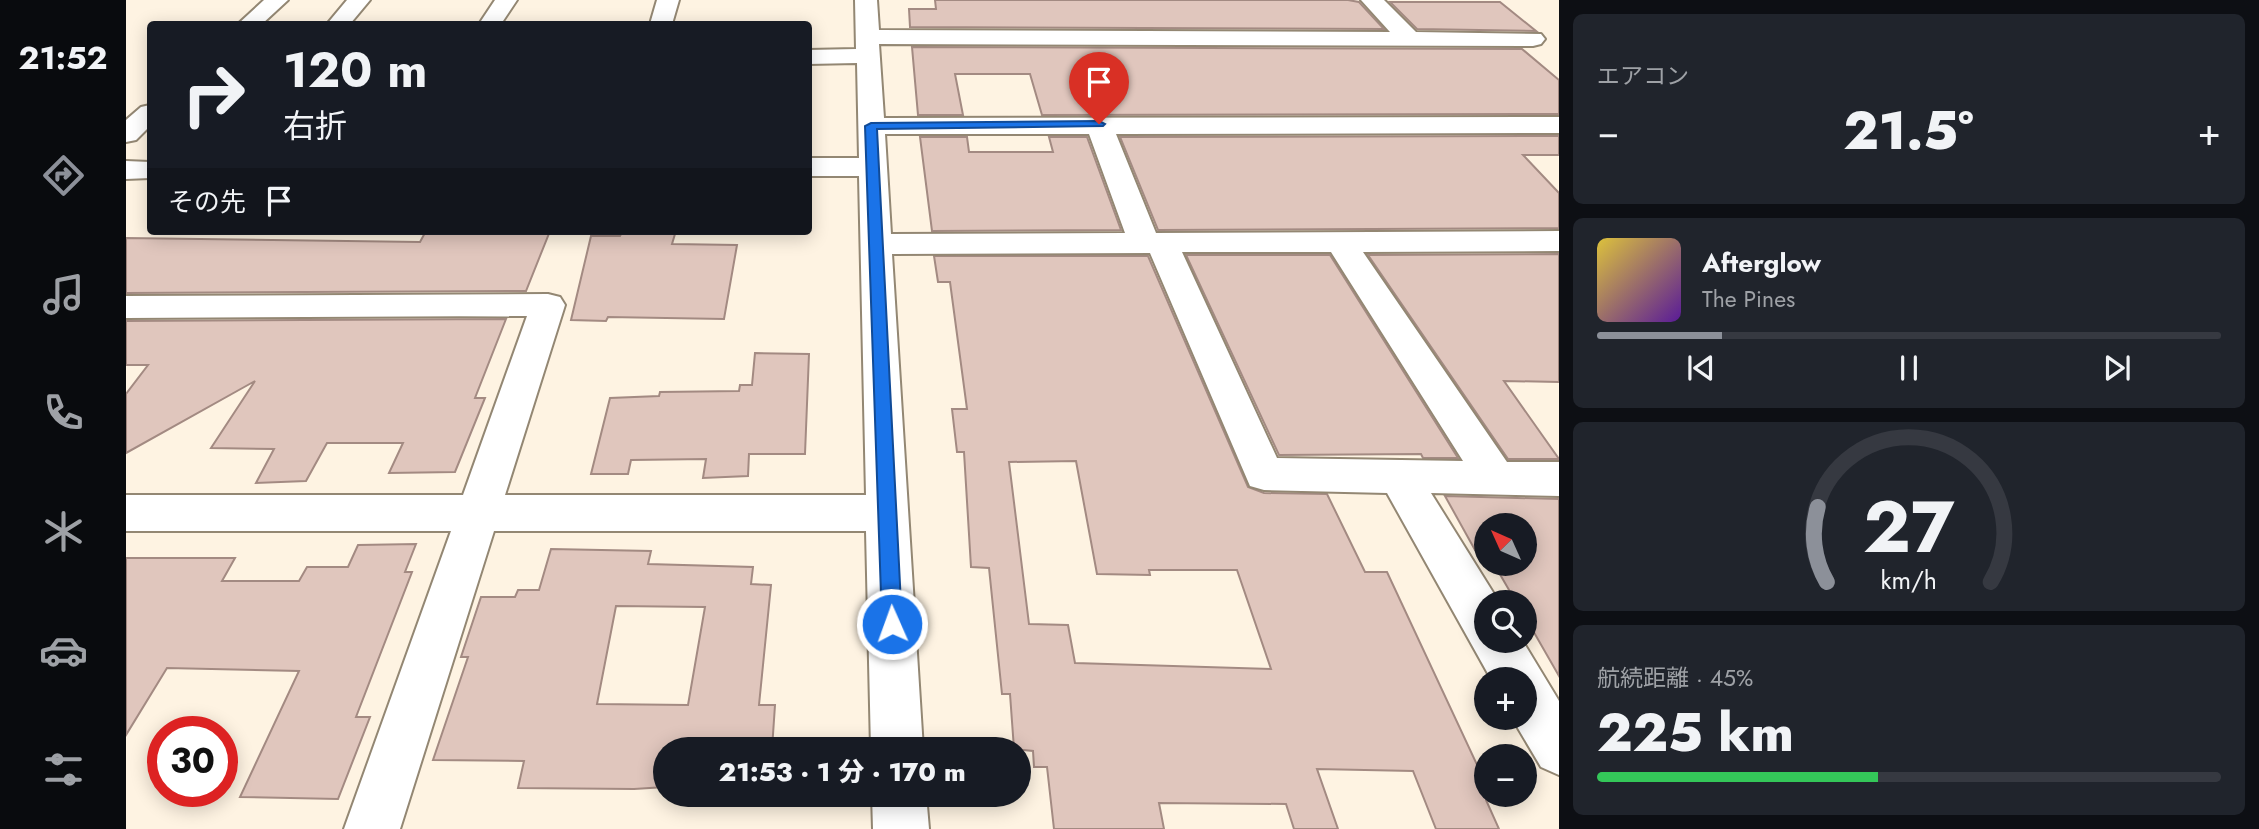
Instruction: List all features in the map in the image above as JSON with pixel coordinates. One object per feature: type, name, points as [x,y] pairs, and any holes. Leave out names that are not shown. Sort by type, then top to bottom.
[{"type":"street","points":[[252,21],[276,0]]},
{"type":"street","points":[[341,21],[359,0]]},
{"type":"street","points":[[492,21],[506,0]]},
{"type":"street","points":[[662,21],[668,0]]},
{"type":"street","points":[[866,0],[896,737]]},
{"type":"street","points":[[1372,0],[1409,38]]},
{"type":"street","points":[[812,56],[868,47],[1409,38],[1534,39]]},
{"type":"street","points":[[127,132],[147,115]]},
{"type":"street","points":[[1099,124],[1264,474],[1559,479]]},
{"type":"street","points":[[871,126],[1559,125]]},
{"type":"street","points":[[812,167],[873,167]]},
{"type":"street","points":[[126,170],[147,170]]},
{"type":"street","points":[[876,244],[1559,241]]},
{"type":"street","points":[[1341,242],[1496,479]]},
{"type":"street","points":[[126,307],[548,305],[372,829]]},
{"type":"street","points":[[1399,477],[1474,604]]},
{"type":"street","points":[[126,513],[887,513]]},
{"type":"street","points":[[1537,712],[1559,749]]},
{"type":"street","points":[[900,807],[901,829]]},
{"type":"building","points":[[935,0],[1348,0],[1359,2],[1384,29],[910,27],[909,9],[936,9]]},
{"type":"building","points":[[1390,2],[1500,2],[1536,31],[1417,29]]},
{"type":"building","points":[[912,47],[1522,49],[1559,80],[1559,114],[1042,115],[1030,74],[955,74],[963,115],[918,115]]},
{"type":"building","points":[[1559,136],[1559,155],[1523,155],[1559,193],[1559,228],[1158,230],[1120,137]]},
{"type":"building","points":[[920,137],[967,137],[969,152],[1053,152],[1049,137],[1087,137],[1121,230],[932,231]]},
{"type":"building","points":[[424,235],[548,235],[526,291],[126,293],[126,238],[420,242]]},
{"type":"building","points":[[675,235],[672,244],[737,245],[724,319],[608,317],[606,321],[571,320],[591,236]]},
{"type":"building","points":[[1559,254],[1559,382],[1504,381],[1559,459],[1508,459],[1368,255]]},
{"type":"building","points":[[1186,255],[1330,255],[1458,458],[1423,458],[1421,454],[1279,455]]},
{"type":"building","points":[[934,256],[1148,256],[1248,487],[1264,493],[1327,494],[1365,572],[1387,572],[1474,758],[1474,807],[1489,807],[1499,829],[1436,829],[1413,771],[1317,769],[1338,829],[1294,829],[1286,804],[1159,803],[1164,829],[1054,829],[1047,767],[1034,767],[1031,737],[1013,737],[1010,694],[1002,694],[989,568],[971,567],[964,452],[957,452],[952,409],[967,409],[950,282],[938,282]],"holes":[[[1076,461],[1097,574],[1150,575],[1149,570],[1237,570],[1271,669],[1075,663],[1068,625],[1029,624],[1009,462]]]},
{"type":"building","points":[[506,319],[475,398],[485,398],[455,472],[389,473],[403,443],[327,443],[306,481],[256,483],[274,449],[211,448],[255,381],[126,453],[126,394],[148,365],[126,365],[126,321]]},
{"type":"building","points":[[755,353],[809,354],[805,454],[749,454],[748,476],[703,478],[706,459],[631,460],[628,474],[591,474],[610,398],[659,396],[660,392],[739,391],[740,385],[752,385]]},
{"type":"building","points":[[1445,496],[1559,499],[1559,676],[1537,638],[1537,590],[1509,590],[1501,576],[1537,576],[1537,513],[1474,513],[1474,548]]},
{"type":"building","points":[[416,544],[405,572],[412,572],[356,717],[370,717],[338,799],[240,797],[299,671],[167,668],[126,735],[126,558],[235,558],[222,581],[299,581],[307,567],[348,567],[358,545]]},
{"type":"building","points":[[551,549],[651,551],[648,564],[753,567],[751,584],[771,585],[759,705],[775,705],[773,737],[653,737],[653,788],[518,788],[524,761],[433,760],[468,657],[461,657],[481,597],[515,597],[518,590],[539,590]],"holes":[[[616,606],[705,607],[688,705],[597,704]]]},
{"type":"route","points":[[892,624],[871,126],[1099,124]]}]
